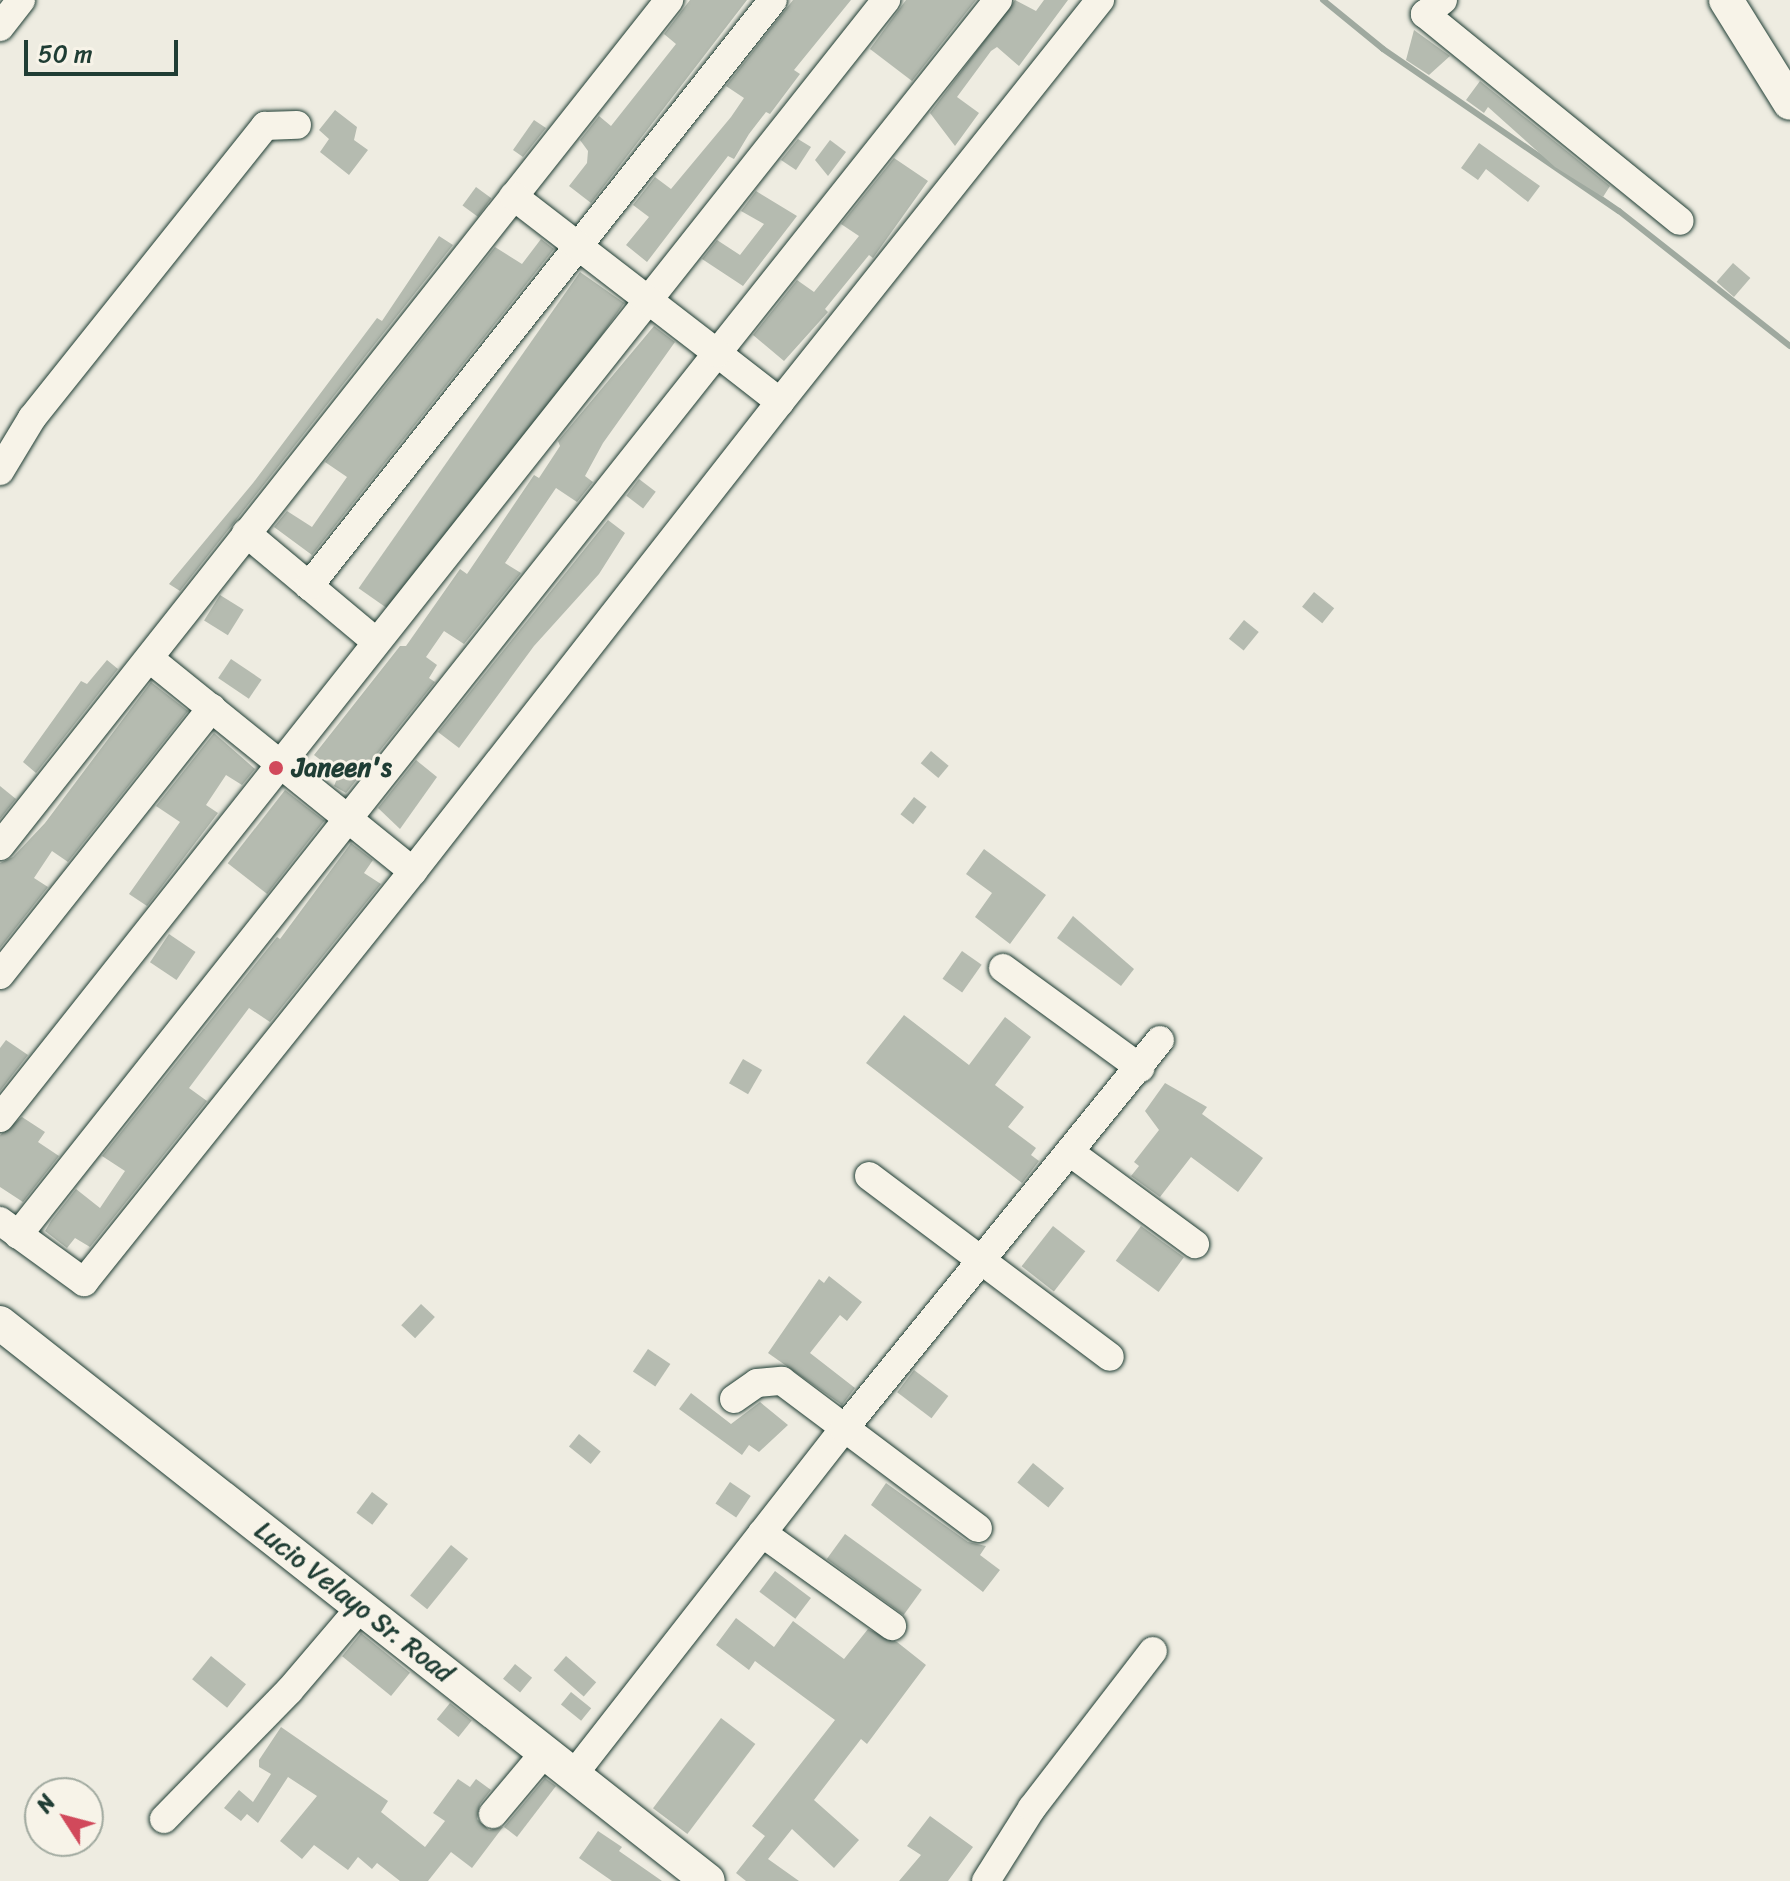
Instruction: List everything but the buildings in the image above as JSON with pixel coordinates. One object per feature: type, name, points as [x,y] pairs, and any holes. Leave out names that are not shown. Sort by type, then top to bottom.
[{"type":"main road","points":[[1726,0],[1790,103]]},
{"type":"main road","name":"Lucio Velayo Sr. Road","points":[[0,1323],[574,1774],[699,1878]]},
{"type":"street","points":[[0,27],[21,0]]},
{"type":"street","points":[[0,846],[669,0]]},
{"type":"street","points":[[309,586],[773,0]]},
{"type":"street","points":[[0,1118],[886,0]]},
{"type":"street","points":[[998,0],[349,819],[9,1228],[76,1281],[88,1279],[1100,0]]},
{"type":"street","points":[[1425,5],[1680,221]]},
{"type":"street","points":[[0,471],[32,418],[265,126],[297,125]]},
{"type":"street","points":[[513,196],[780,402]]},
{"type":"street","points":[[246,533],[375,641]]},
{"type":"street","points":[[150,659],[413,871]]},
{"type":"street","points":[[0,975],[212,708]]},
{"type":"street","points":[[1003,968],[1140,1068]]},
{"type":"street","points":[[574,1774],[844,1429],[984,1262],[1160,1040]]},
{"type":"street","points":[[1071,1153],[1195,1244]]},
{"type":"street","points":[[869,1176],[1110,1357]]},
{"type":"street","points":[[734,1399],[757,1383],[782,1381],[822,1407],[844,1429],[978,1528]]},
{"type":"street","points":[[762,1533],[892,1626]]},
{"type":"street","points":[[164,1819],[289,1691],[360,1608]]},
{"type":"street","points":[[986,1881],[1041,1796],[1153,1651]]},
{"type":"street","points":[[493,1814],[545,1752]]},
{"type":"waterway","points":[[1323,0],[1383,49],[1619,211],[1790,346]]},
{"type":"place","name":"Janeen's","points":[[276,768]]}]
